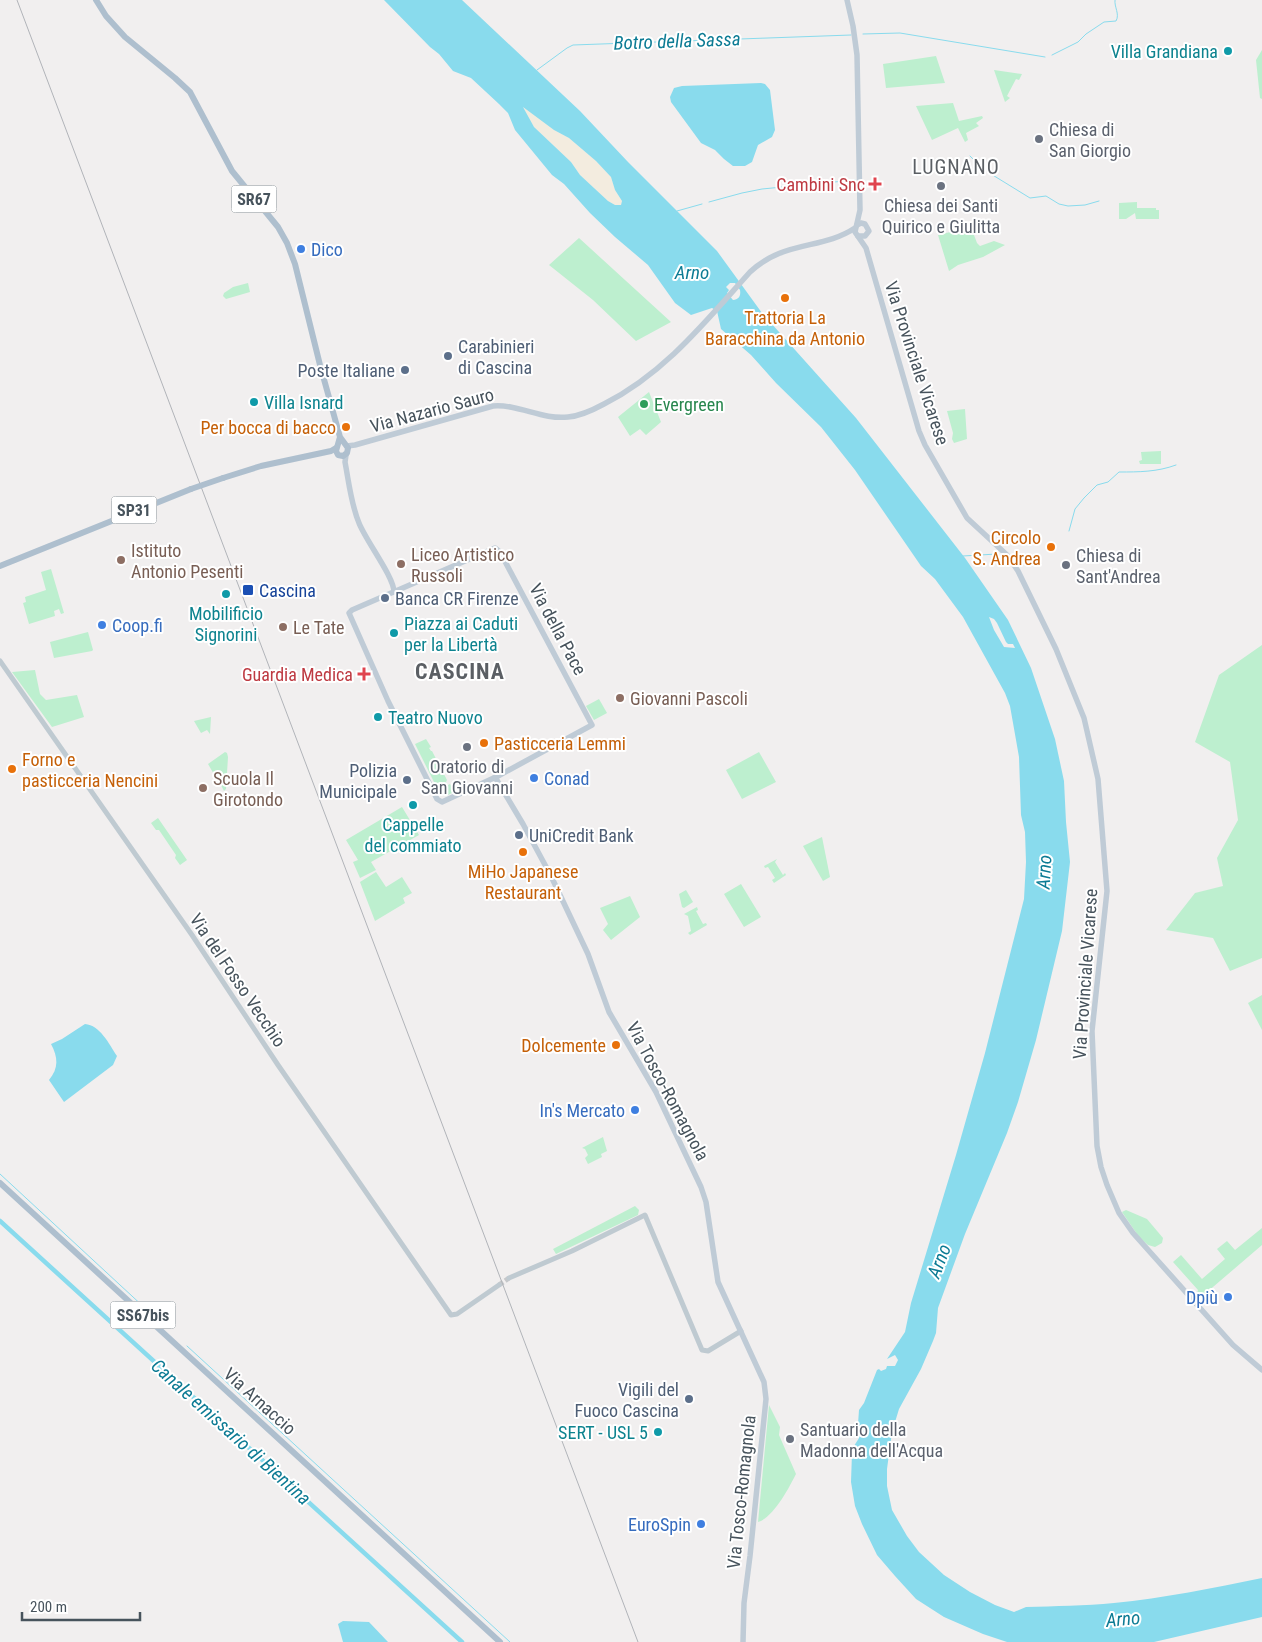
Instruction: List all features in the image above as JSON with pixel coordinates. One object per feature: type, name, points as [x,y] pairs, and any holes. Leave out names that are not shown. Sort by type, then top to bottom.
[{"type":"main road","name":"SR67","points":[[96,0],[106,16],[125,37],[176,78],[190,92],[232,171],[278,227],[287,243],[296,268],[340,438],[341,451],[359,523],[392,582],[394,592]]},
{"type":"main road","points":[[847,0],[857,55],[860,210],[856,227],[858,236],[861,237],[866,236],[869,228],[865,224],[860,210]]},
{"type":"main road","points":[[856,227],[861,223],[865,224]]},
{"type":"main road","name":"Via Nazario Sauro","points":[[0,566],[191,489],[261,466],[341,451],[493,406],[513,407],[555,417],[582,415],[623,394],[664,364],[750,272],[763,261],[778,253],[841,235],[856,227]]},
{"type":"main road","name":"Via Nazario Sauro","points":[[841,235],[858,236]]},
{"type":"main road","name":"Via Provinciale Vicarese","points":[[858,236],[866,248]]},
{"type":"main road","name":"Via Provinciale Vicarese","points":[[866,236],[866,248],[924,442],[967,518],[1006,555],[1018,570],[1060,658],[1079,702],[1086,725],[1098,779],[1107,891],[1106,917],[1093,1014],[1092,1042],[1097,1146],[1106,1185],[1119,1213],[1137,1238],[1224,1335],[1262,1370]]},
{"type":"main road","name":"Via della Pace","points":[[406,587],[496,548],[500,552],[592,726],[495,777]]},
{"type":"main road","points":[[392,582],[406,587]]},
{"type":"main road","points":[[406,587],[350,612],[350,616],[378,680],[438,800],[445,802],[495,777]]},
{"type":"main road","name":"Via Tosco-Romagnola","points":[[495,777],[551,876],[588,954],[609,1012],[656,1092],[701,1187],[706,1202],[718,1282],[760,1370],[766,1394],[744,1603],[743,1642]]},
{"type":"main road","name":"Via Arnaccio","points":[[0,1183],[500,1642]]},
{"type":"street","name":"Via del Fosso Vecchio","points":[[0,661],[192,935],[278,1064],[451,1315],[456,1314],[499,1285]]},
{"type":"street","points":[[509,1278],[572,1251],[645,1215],[703,1352],[708,1351],[741,1331]]},
{"type":"green space","points":[[1262,50],[1262,99],[1260,98],[1256,60]]},
{"type":"green space","points":[[936,56],[945,83],[886,88],[883,64]]},
{"type":"green space","points":[[994,70],[1022,74],[1019,80],[1016,79],[1007,96],[1010,98],[1005,102]]},
{"type":"green space","points":[[953,103],[959,121],[982,116],[983,118],[976,123],[979,126],[966,133],[968,140],[965,142],[958,128],[932,140],[916,106]]},
{"type":"green space","points":[[1137,202],[1137,208],[1156,208],[1156,210],[1159,210],[1159,219],[1136,219],[1135,213],[1126,219],[1119,219],[1119,203]]},
{"type":"green space","points":[[971,227],[980,246],[994,241],[1005,245],[983,257],[958,265],[949,271],[938,235]]},
{"type":"green space","points":[[579,238],[671,322],[636,341],[593,300],[549,265]]},
{"type":"green space","points":[[248,283],[250,292],[226,299],[223,296],[224,293],[233,287]]},
{"type":"green space","name":"Evergreen","points":[[649,392],[661,422],[646,435],[640,429],[630,436],[618,417]]},
{"type":"green space","points":[[965,409],[967,439],[954,443],[947,411]]},
{"type":"green space","points":[[1161,451],[1161,464],[1140,464],[1139,461],[1142,460],[1141,452]]},
{"type":"green space","points":[[51,569],[64,613],[61,614],[59,609],[54,611],[55,616],[29,624],[23,603],[26,602],[25,597],[46,590],[41,572]]},
{"type":"green space","points":[[88,632],[92,651],[54,658],[50,642]]},
{"type":"green space","points":[[1262,645],[1262,958],[1230,971],[1213,938],[1166,930],[1195,893],[1223,886],[1217,858],[1238,820],[1230,762],[1195,742],[1219,675]]},
{"type":"green space","points":[[35,670],[40,694],[46,700],[77,695],[84,717],[52,727],[12,672]]},
{"type":"green space","points":[[599,699],[607,713],[594,720],[586,706]]},
{"type":"green space","points":[[211,717],[210,734],[207,730],[201,733],[194,721]]},
{"type":"green space","points":[[426,739],[447,780],[446,782],[448,785],[450,784],[454,792],[446,796],[440,794],[415,744]]},
{"type":"green space","points":[[225,752],[228,757],[226,789],[224,791],[221,785],[223,780],[221,776],[215,776],[208,764]]},
{"type":"green space","points":[[759,752],[776,782],[742,799],[726,770]]},
{"type":"green space","points":[[402,807],[419,835],[371,862],[376,870],[360,878],[353,862],[358,860],[346,840]]},
{"type":"green space","points":[[158,818],[187,860],[180,865],[175,858],[176,855],[159,830],[156,830],[151,823]]},
{"type":"green space","points":[[822,837],[830,877],[823,881],[803,846]]},
{"type":"green space","points":[[777,859],[775,862],[783,875],[785,873],[786,875],[774,883],[772,880],[775,878],[768,867],[765,868],[764,866]]},
{"type":"green space","points":[[376,872],[386,887],[402,877],[412,893],[403,898],[405,903],[375,921],[360,882]]},
{"type":"green space","points":[[741,884],[761,917],[744,927],[724,894]]},
{"type":"green space","points":[[686,890],[693,902],[684,908],[682,907],[679,894]]},
{"type":"green space","points":[[630,896],[640,917],[611,940],[603,930],[608,924],[600,908]]},
{"type":"green space","points":[[697,907],[698,910],[696,911],[703,924],[706,923],[707,925],[690,935],[688,933],[691,931],[688,916],[684,914]]},
{"type":"green space","points":[[1262,995],[1262,1030],[1248,1003]]},
{"type":"green space","points":[[603,1137],[607,1151],[601,1154],[602,1157],[588,1164],[585,1158],[588,1155],[585,1149],[582,1148]]},
{"type":"green space","points":[[635,1206],[639,1210],[638,1215],[556,1254],[553,1249]]},
{"type":"green space","points":[[1126,1210],[1147,1219],[1163,1238],[1162,1243],[1155,1247],[1148,1245],[1139,1237],[1122,1212]]},
{"type":"green space","points":[[1262,1228],[1262,1245],[1199,1299],[1196,1296],[1198,1290],[1173,1262],[1181,1255],[1202,1279],[1225,1259],[1217,1249],[1227,1241],[1235,1250]]},
{"type":"green space","points":[[769,1405],[780,1427],[779,1435],[796,1474],[775,1509],[758,1522]]},
{"type":"sand","points":[[524,106],[554,130],[569,138],[596,161],[611,177],[615,190],[622,201],[621,205],[615,205],[608,201],[580,175],[571,162],[534,127],[525,113]]},
{"type":"water","name":"Arno","points":[[384,0],[462,0],[580,111],[717,251],[762,313],[856,418],[965,558],[1008,620],[1031,668],[1055,739],[1064,781],[1070,862],[1062,931],[1036,1040],[1018,1102],[965,1234],[938,1308],[936,1333],[933,1341],[921,1369],[899,1409],[892,1432],[887,1469],[887,1486],[892,1510],[919,1552],[944,1575],[970,1592],[1014,1612],[1026,1607],[1092,1605],[1151,1598],[1262,1578],[1262,1617],[1154,1642],[1007,1642],[944,1617],[916,1599],[877,1555],[855,1506],[851,1482],[852,1453],[859,1438],[859,1410],[864,1403],[877,1370],[881,1371],[886,1369],[887,1366],[895,1366],[898,1360],[895,1355],[887,1359],[905,1332],[911,1303],[985,1053],[1024,899],[1025,832],[1021,815],[1019,757],[1010,706],[1005,693],[963,617],[935,579],[921,566],[855,470],[821,427],[776,383],[751,355],[721,329],[717,311],[712,308],[691,315],[675,303],[648,265],[615,237],[564,184],[552,175],[515,130],[508,113],[471,78],[453,71],[439,54]],"holes":[[[523,107],[554,130],[569,138],[596,161],[611,177],[615,190],[622,201],[621,205],[615,205],[608,201],[580,175],[571,162],[534,127]],[[730,283],[735,283],[740,290],[739,297],[733,300],[727,293],[729,290],[726,287]],[[989,617],[997,623],[1006,642],[1013,644],[1015,648],[1004,647]]]},
{"type":"water","points":[[765,84],[770,90],[775,130],[772,137],[758,145],[752,162],[745,166],[733,166],[715,150],[701,143],[671,102],[670,97],[674,88],[682,86]]},
{"type":"water","points":[[85,1024],[100,1031],[117,1056],[113,1065],[64,1102],[49,1080],[56,1067],[55,1053],[51,1044]]},
{"type":"water","points":[[343,1621],[369,1622],[388,1642],[343,1642],[338,1624]]},
{"type":"waterway","name":"Botro della Sassa","points":[[1052,55],[1078,42],[1104,22],[1116,21],[1115,0]]},
{"type":"waterway","name":"Botro della Sassa","points":[[863,34],[900,33],[1045,57]]},
{"type":"waterway","name":"Botro della Sassa","points":[[537,70],[573,45],[851,35]]},
{"type":"waterway","points":[[970,156],[991,174],[1030,198],[1046,196],[1059,204],[1068,206],[1085,205],[1099,201]]},
{"type":"waterway","points":[[709,202],[762,189],[855,180]]},
{"type":"waterway","points":[[677,211],[702,204]]},
{"type":"waterway","points":[[1069,531],[1075,509],[1097,485],[1108,482],[1119,472],[1141,472],[1176,465]]},
{"type":"waterway","points":[[963,556],[997,554]]},
{"type":"waterway","points":[[0,1174],[159,1321]]},
{"type":"waterway","name":"Canale emissario di Bientina","points":[[0,1221],[462,1642]]},
{"type":"waterway","points":[[187,1346],[510,1642]]},
{"type":"tunnel","points":[[499,1285],[509,1278]]},
{"type":"railway","points":[[17,0],[638,1642]]},
{"type":"place","name":"Villa Grandiana","points":[[1228,51]]},
{"type":"place","name":"Chiesa di San Giorgio","points":[[1039,139]]},
{"type":"place","name":"Cambini Snc","points":[[875,184]]},
{"type":"place","name":"Chiesa dei Santi Quirico e Giulitta","points":[[941,186]]},
{"type":"place","name":"Dico","points":[[301,249]]},
{"type":"place","name":"Trattoria La Baracchina da Antonio","points":[[785,298]]},
{"type":"place","name":"Carabinieri di Cascina","points":[[448,356]]},
{"type":"place","name":"Poste Italiane","points":[[405,370]]},
{"type":"place","name":"Villa Isnard","points":[[254,402]]},
{"type":"place","name":"Evergreen","points":[[644,404]]},
{"type":"place","name":"Per bocca di bacco","points":[[346,427]]},
{"type":"place","name":"Circolo S. Andrea","points":[[1051,547]]},
{"type":"place","name":"Istituto Antonio Pesenti","points":[[121,560]]},
{"type":"place","name":"Liceo Artistico Russoli","points":[[401,564]]},
{"type":"place","name":"Chiesa di Sant'Andrea","points":[[1066,565]]},
{"type":"place","name":"Cascina","points":[[248,590]]},
{"type":"place","name":"Mobilificio Signorini","points":[[226,594]]},
{"type":"place","name":"Banca CR Firenze","points":[[385,598]]},
{"type":"place","name":"Coop.fi","points":[[102,625]]},
{"type":"place","name":"Le Tate","points":[[283,627]]},
{"type":"place","name":"Piazza ai Caduti per la Libertà","points":[[394,633]]},
{"type":"place","name":"Guardia Medica","points":[[364,674]]},
{"type":"place","name":"Giovanni Pascoli","points":[[620,698]]},
{"type":"place","name":"Teatro Nuovo","points":[[378,717]]},
{"type":"place","name":"Pasticceria Lemmi","points":[[484,743]]},
{"type":"place","name":"Oratorio di San Giovanni","points":[[467,747]]},
{"type":"place","name":"Forno e pasticceria Nencini","points":[[12,769]]},
{"type":"place","name":"Conad","points":[[534,778]]},
{"type":"place","name":"Polizia Municipale","points":[[407,780]]},
{"type":"place","name":"Scuola Il Girotondo","points":[[203,788]]},
{"type":"place","name":"Cappelle del commiato","points":[[413,805]]},
{"type":"place","name":"UniCredit Bank","points":[[519,835]]},
{"type":"place","name":"MiHo Japanese Restaurant","points":[[523,852]]},
{"type":"place","name":"Dolcemente","points":[[616,1045]]},
{"type":"place","name":"In's Mercato","points":[[635,1110]]},
{"type":"place","name":"Dpiù","points":[[1228,1297]]},
{"type":"place","name":"Vigili del Fuoco Cascina","points":[[689,1399]]},
{"type":"place","name":"SERT - USL 5","points":[[658,1432]]},
{"type":"place","name":"Santuario della Madonna dell'Acqua","points":[[790,1439]]},
{"type":"place","name":"EuroSpin","points":[[701,1524]]},
{"type":"district","name":"LUGNANO","points":[[956,167]]},
{"type":"district","name":"CASCINA","points":[[460,671]]}]
